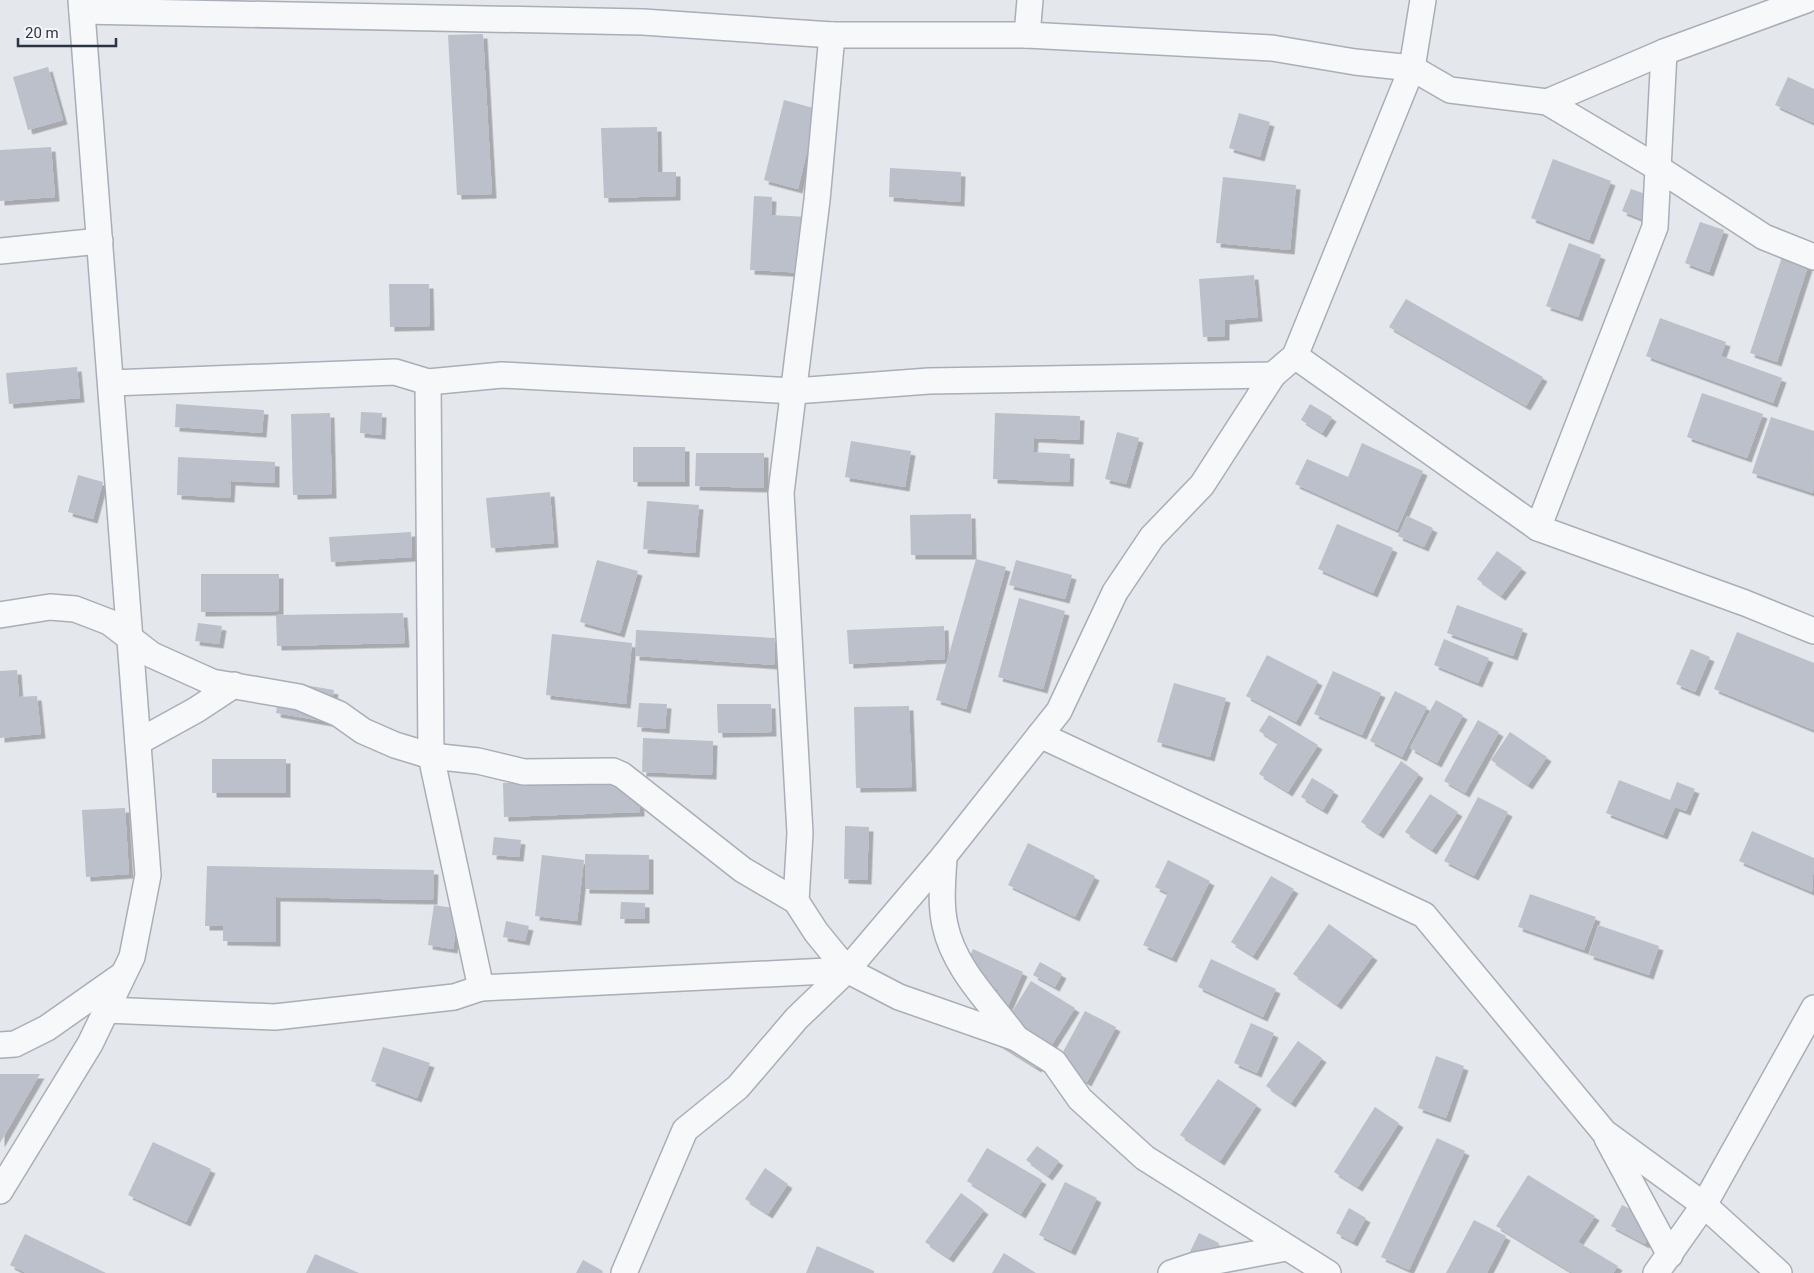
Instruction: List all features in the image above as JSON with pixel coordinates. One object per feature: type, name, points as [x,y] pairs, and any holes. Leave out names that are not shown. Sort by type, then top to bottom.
[{"type":"street","points":[[1027,35],[1030,0]]},
{"type":"street","points":[[624,1273],[685,1130],[738,1087],[797,1018],[847,970],[944,856],[1059,711],[1115,592],[1152,537],[1202,485],[1274,374],[1295,356],[1412,68],[1423,0]]},
{"type":"street","points":[[1547,102],[1664,52],[1806,0]]},
{"type":"street","points":[[0,1191],[90,1044],[132,957],[148,875],[82,6],[643,11],[832,35],[1027,35],[1272,48],[1355,62],[1412,68],[1450,90],[1547,102],[1658,168],[1764,238],[1814,257]]},
{"type":"street","points":[[796,901],[800,833],[781,494],[818,200],[832,35]]},
{"type":"street","points":[[1538,528],[1655,227],[1664,52]]},
{"type":"street","points":[[0,251],[100,241]]},
{"type":"street","points":[[1295,356],[1538,528],[1745,603],[1814,631]]},
{"type":"street","points":[[111,383],[395,372],[428,382],[502,375],[795,390],[929,381],[1274,374]]},
{"type":"street","points":[[428,382],[431,756],[481,988]]},
{"type":"street","points":[[0,615],[50,607],[74,609],[109,622],[152,655],[212,682],[299,697],[339,714],[364,730],[395,745],[431,756],[478,761],[524,772],[613,771],[622,775],[743,870],[796,901],[816,932],[847,970],[899,997],[1016,1038],[1054,1062],[1080,1099],[1145,1158],[1328,1273]]},
{"type":"street","points":[[138,742],[196,710],[234,685]]},
{"type":"street","points":[[1040,735],[1424,915],[1604,1132],[1704,1205],[1779,1273]]},
{"type":"street","points":[[944,856],[945,925],[960,965],[1016,1038]]},
{"type":"street","points":[[106,1010],[276,1016],[454,997],[481,988],[847,970]]},
{"type":"street","points":[[0,1045],[15,1044],[47,1028],[123,975]]},
{"type":"street","points":[[1663,1264],[1704,1205],[1814,1008]]},
{"type":"street","points":[[1604,1132],[1663,1264]]},
{"type":"street","points":[[1171,1273],[1195,1265],[1286,1248]]},
{"type":"building","points":[[483,34],[492,194],[457,195],[448,35]]},
{"type":"building","points":[[48,67],[63,120],[28,130],[13,77]]},
{"type":"building","points":[[1788,77],[1814,89],[1814,123],[1775,105]]},
{"type":"building","points":[[784,100],[817,109],[798,189],[764,180]]},
{"type":"building","points":[[1239,113],[1270,122],[1260,157],[1229,148]]},
{"type":"building","points":[[657,127],[658,172],[676,172],[676,196],[604,198],[601,128]]},
{"type":"building","points":[[51,147],[55,197],[0,201],[0,150]]},
{"type":"building","points":[[1553,159],[1611,181],[1589,240],[1531,218]]},
{"type":"building","points":[[890,168],[961,172],[960,202],[889,197]]},
{"type":"building","points":[[1223,177],[1296,185],[1290,250],[1216,243]]},
{"type":"building","points":[[1631,189],[1651,196],[1642,219],[1622,211]]},
{"type":"building","points":[[754,196],[772,197],[771,215],[807,217],[805,273],[750,270]]},
{"type":"building","points":[[1700,222],[1724,230],[1709,272],[1685,263]]},
{"type":"building","points":[[1569,243],[1601,255],[1578,317],[1546,306]]},
{"type":"building","points":[[1783,254],[1809,263],[1777,362],[1750,353]]},
{"type":"building","points":[[1254,275],[1258,317],[1225,320],[1225,336],[1203,337],[1199,279]]},
{"type":"building","points":[[389,284],[429,284],[430,326],[390,327]]},
{"type":"building","points":[[1406,299],[1543,377],[1526,406],[1389,327]]},
{"type":"building","points":[[1660,318],[1726,342],[1721,356],[1782,378],[1773,403],[1646,356]]},
{"type":"building","points":[[77,367],[80,398],[9,404],[6,373]]},
{"type":"building","points":[[1702,393],[1763,414],[1747,458],[1687,437]]},
{"type":"building","points":[[176,404],[264,410],[262,433],[175,427]]},
{"type":"building","points":[[1310,404],[1332,417],[1322,433],[1301,420]]},
{"type":"building","points":[[361,412],[382,413],[381,435],[360,433]]},
{"type":"building","points":[[330,413],[332,494],[293,495],[291,414]]},
{"type":"building","points":[[995,413],[1080,416],[1079,440],[1034,438],[1033,452],[1070,454],[1069,482],[993,479]]},
{"type":"building","points":[[1771,417],[1814,431],[1813,493],[1752,473]]},
{"type":"building","points":[[1117,432],[1139,438],[1126,484],[1105,479]]},
{"type":"building","points":[[851,441],[911,451],[905,487],[845,477]]},
{"type":"building","points":[[1362,443],[1423,471],[1397,530],[1295,484],[1307,459],[1348,477]]},
{"type":"building","points":[[633,447],[685,447],[685,482],[633,482]]},
{"type":"building","points":[[696,453],[764,453],[764,488],[695,486]]},
{"type":"building","points":[[178,457],[275,462],[275,483],[231,481],[230,498],[177,495]]},
{"type":"building","points":[[78,475],[103,482],[93,519],[68,512]]},
{"type":"building","points":[[550,492],[554,543],[491,548],[486,498]]},
{"type":"building","points":[[647,501],[699,505],[695,553],[643,549]]},
{"type":"building","points":[[971,514],[972,555],[911,555],[910,515]]},
{"type":"building","points":[[1407,516],[1433,528],[1424,547],[1398,536]]},
{"type":"building","points":[[1337,524],[1393,548],[1373,593],[1318,569]]},
{"type":"building","points":[[411,532],[412,557],[331,562],[329,537]]},
{"type":"building","points":[[1497,551],[1522,568],[1501,596],[1477,579]]},
{"type":"building","points":[[976,559],[1006,567],[966,709],[936,700]]},
{"type":"building","points":[[597,560],[638,571],[620,633],[580,622]]},
{"type":"building","points":[[1016,560],[1072,575],[1065,599],[1009,585]]},
{"type":"building","points":[[201,574],[279,574],[279,611],[201,612]]},
{"type":"building","points":[[1019,598],[1065,611],[1043,689],[998,677]]},
{"type":"building","points":[[1457,605],[1523,629],[1513,656],[1447,633]]},
{"type":"building","points":[[403,613],[405,643],[277,646],[276,615]]},
{"type":"building","points":[[198,623],[222,626],[219,644],[195,641]]},
{"type":"building","points":[[944,626],[945,659],[849,664],[847,630]]},
{"type":"building","points":[[636,630],[775,638],[774,665],[635,656]]},
{"type":"building","points":[[1737,632],[1814,663],[1814,730],[1714,689]]},
{"type":"building","points":[[552,634],[632,643],[626,704],[546,695]]},
{"type":"building","points":[[1444,639],[1489,658],[1478,683],[1434,665]]},
{"type":"building","points":[[1691,649],[1710,657],[1695,692],[1676,684]]},
{"type":"building","points":[[1267,655],[1318,681],[1296,722],[1246,696]]},
{"type":"building","points":[[17,670],[19,697],[37,696],[41,734],[0,738],[0,671]]},
{"type":"building","points":[[1333,671],[1381,693],[1362,735],[1314,714]]},
{"type":"building","points":[[281,681],[334,690],[328,722],[276,713]]},
{"type":"building","points":[[1174,683],[1226,698],[1210,757],[1157,742]]},
{"type":"building","points":[[1395,691],[1427,707],[1402,757],[1370,741]]},
{"type":"building","points":[[1436,700],[1463,715],[1437,763],[1410,748]]},
{"type":"building","points":[[639,703],[667,704],[665,729],[637,727]]},
{"type":"building","points":[[717,704],[771,704],[772,732],[718,733]]},
{"type":"building","points":[[909,706],[912,787],[856,788],[854,707]]},
{"type":"building","points":[[1269,715],[1318,745],[1288,792],[1259,774],[1278,743],[1259,731]]},
{"type":"building","points":[[1478,720],[1499,732],[1465,793],[1444,781]]},
{"type":"building","points":[[1510,732],[1547,757],[1528,785],[1491,760]]},
{"type":"building","points":[[643,738],[713,741],[712,775],[642,772]]},
{"type":"building","points":[[212,759],[286,759],[286,793],[212,793]]},
{"type":"building","points":[[1401,761],[1419,774],[1379,834],[1361,822]]},
{"type":"building","points":[[1312,778],[1334,791],[1323,810],[1301,797]]},
{"type":"building","points":[[639,779],[640,812],[504,817],[503,783]]},
{"type":"building","points":[[1619,780],[1670,800],[1677,782],[1695,789],[1686,811],[1675,807],[1663,835],[1606,813]]},
{"type":"building","points":[[1430,794],[1458,812],[1432,850],[1405,832]]},
{"type":"building","points":[[1478,797],[1508,812],[1474,876],[1444,861]]},
{"type":"building","points":[[125,808],[129,874],[86,877],[82,810]]},
{"type":"building","points":[[845,826],[869,827],[867,880],[844,879]]},
{"type":"building","points":[[1752,831],[1814,858],[1812,892],[1739,861]]},
{"type":"building","points":[[494,837],[521,840],[519,857],[492,855]]},
{"type":"building","points":[[1028,843],[1095,876],[1075,917],[1008,885]]},
{"type":"building","points":[[585,854],[649,855],[649,890],[585,889]]},
{"type":"building","points":[[542,855],[584,860],[577,921],[535,916]]},
{"type":"building","points":[[1168,860],[1210,881],[1172,958],[1143,945],[1168,893],[1155,887]]},
{"type":"building","points":[[207,866],[434,870],[433,900],[276,897],[276,942],[223,941],[223,926],[205,926]]},
{"type":"building","points":[[1271,876],[1294,889],[1253,956],[1231,942]]},
{"type":"building","points":[[1530,894],[1596,917],[1584,950],[1518,927]]},
{"type":"building","points":[[621,902],[645,903],[645,919],[620,919]]},
{"type":"building","points":[[434,905],[459,909],[453,949],[428,945]]},
{"type":"building","points":[[506,921],[529,926],[525,941],[503,937]]},
{"type":"building","points":[[1329,924],[1373,956],[1337,1005],[1293,974]]},
{"type":"building","points":[[1598,925],[1659,946],[1649,975],[1589,955]]},
{"type":"building","points":[[973,949],[1023,972],[1005,1013],[992,1007],[999,990],[962,974]]},
{"type":"building","points":[[1211,959],[1276,989],[1263,1017],[1198,987]]},
{"type":"building","points":[[1040,962],[1062,974],[1055,987],[1033,975]]},
{"type":"building","points":[[1031,981],[1075,1008],[1037,1068],[994,1041]]},
{"type":"building","points":[[1085,1011],[1116,1027],[1087,1082],[1056,1065]]},
{"type":"building","points":[[1251,1023],[1274,1033],[1257,1073],[1234,1063]]},
{"type":"building","points":[[1298,1041],[1322,1058],[1291,1103],[1266,1086]]},
{"type":"building","points":[[383,1047],[430,1063],[417,1098],[371,1081]]},
{"type":"building","points":[[1436,1056],[1464,1066],[1446,1118],[1418,1108]]},
{"type":"building","points":[[0,1074],[40,1074],[0,1143]]},
{"type":"building","points":[[1218,1079],[1257,1105],[1220,1161],[1180,1135]]},
{"type":"building","points":[[1375,1107],[1399,1123],[1358,1187],[1334,1172]]},
{"type":"building","points":[[1437,1138],[1465,1151],[1409,1270],[1381,1257]]},
{"type":"building","points":[[153,1142],[211,1169],[186,1222],[128,1195]]},
{"type":"building","points":[[1037,1146],[1059,1161],[1048,1176],[1026,1160]]},
{"type":"building","points":[[987,1148],[1042,1180],[1021,1214],[967,1181]]},
{"type":"building","points":[[765,1168],[788,1184],[768,1214],[745,1199]]},
{"type":"building","points":[[1528,1175],[1595,1216],[1578,1242],[1618,1266],[1613,1273],[1573,1273],[1496,1226]]},
{"type":"building","points":[[1065,1182],[1097,1198],[1071,1251],[1039,1235]]},
{"type":"building","points":[[961,1193],[984,1210],[949,1258],[925,1242]]},
{"type":"building","points":[[1622,1205],[1656,1222],[1645,1244],[1611,1226]]},
{"type":"building","points":[[1349,1208],[1366,1218],[1353,1242],[1336,1233]]},
{"type":"building","points":[[1474,1220],[1506,1236],[1487,1273],[1446,1273]]},
{"type":"building","points":[[1199,1233],[1219,1243],[1204,1271],[1185,1262]]},
{"type":"building","points":[[25,1234],[106,1273],[26,1273],[10,1265]]},
{"type":"building","points":[[817,1246],[874,1271],[874,1273],[806,1273]]},
{"type":"building","points":[[1004,1253],[1036,1273],[992,1273]]},
{"type":"building","points":[[315,1254],[359,1273],[306,1273]]},
{"type":"building","points":[[583,1260],[603,1271],[602,1273],[576,1273]]}]
